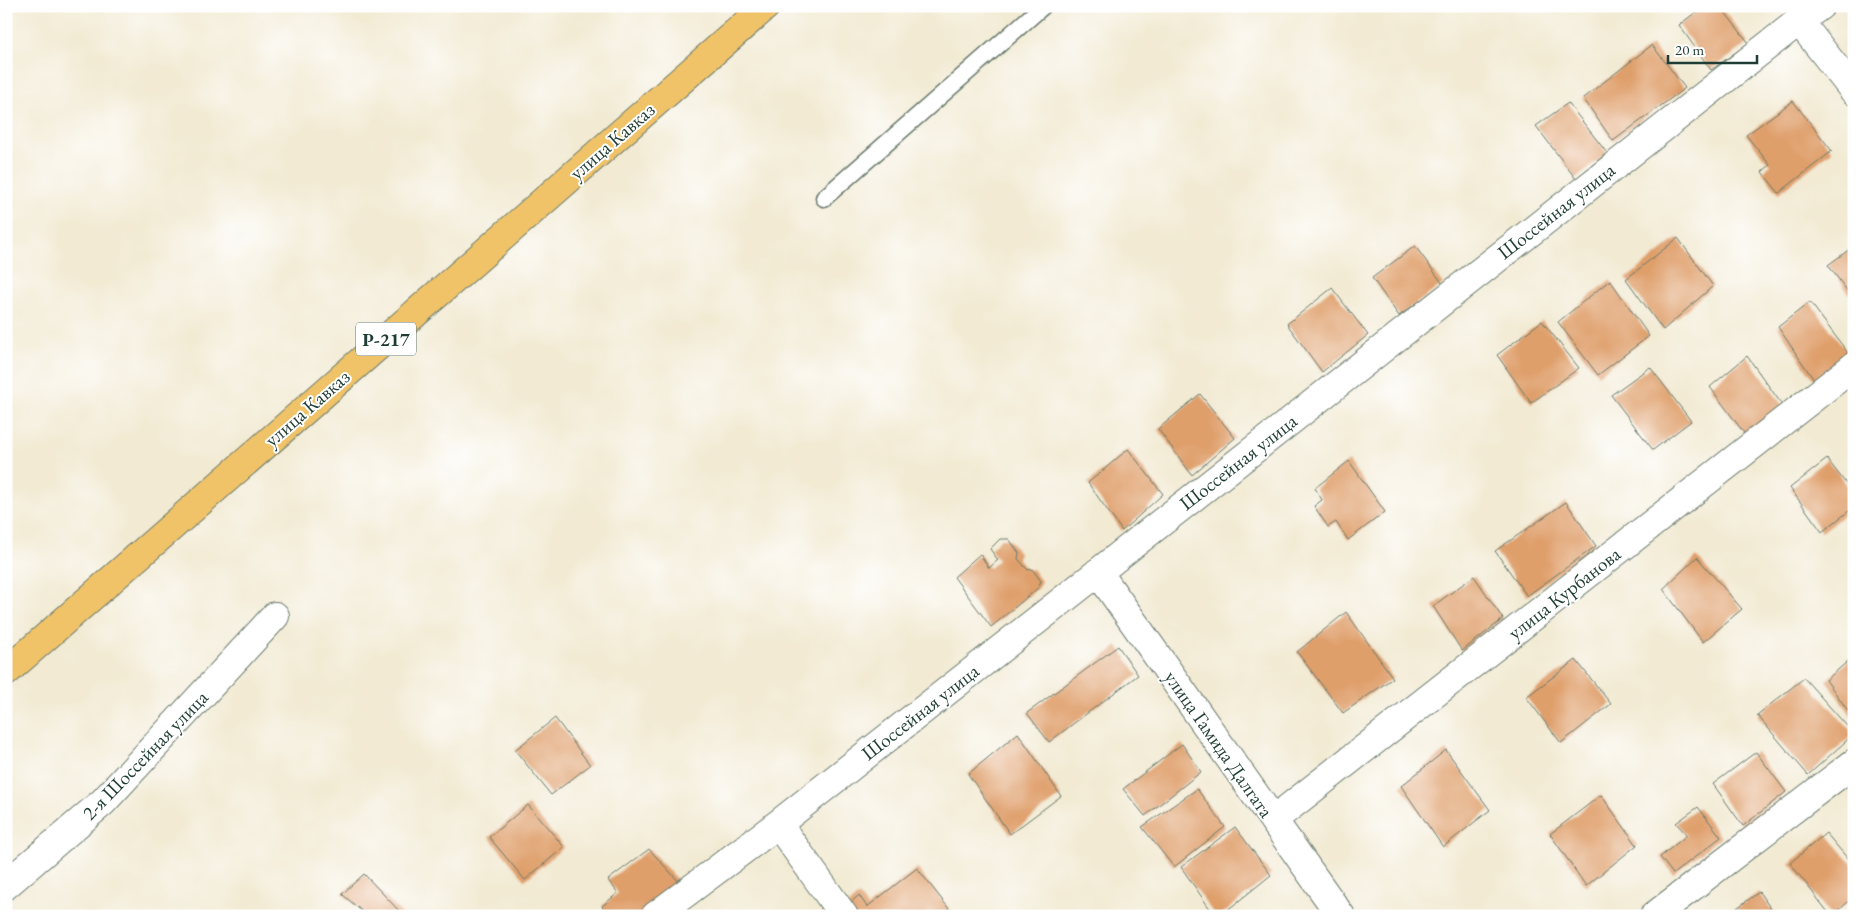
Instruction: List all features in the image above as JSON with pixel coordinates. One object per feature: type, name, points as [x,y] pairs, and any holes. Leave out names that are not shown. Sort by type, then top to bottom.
[{"type":"highway","name":"улица Кавказ","points":[[6,672],[766,6]]},
{"type":"street","points":[[1809,13],[1854,91]]},
{"type":"street","name":"Шоссейная улица","points":[[655,916],[778,824],[1809,13]]},
{"type":"street","name":"улица Курбанова","points":[[1273,820],[1854,366]]},
{"type":"street","name":"улица Гамида Далгата","points":[[1098,572],[1341,916]]},
{"type":"street","name":"2-я Шоссейная улица","points":[[6,885],[103,802],[275,616]]},
{"type":"street","points":[[1654,916],[1854,762]]},
{"type":"street","points":[[778,824],[844,916]]},
{"type":"lane","points":[[824,198],[1043,6]]},
{"type":"building","points":[[1704,6],[1720,6],[1749,43],[1711,70],[1679,25]]},
{"type":"building","points":[[1652,45],[1685,88],[1613,141],[1583,98]]},
{"type":"building","points":[[1793,101],[1832,151],[1779,193],[1762,172],[1770,165],[1746,135]]},
{"type":"building","points":[[1568,103],[1607,153],[1576,179],[1536,126]]},
{"type":"building","points":[[1678,238],[1713,286],[1663,330],[1626,279]]},
{"type":"building","points":[[1415,246],[1443,284],[1399,316],[1372,278]]},
{"type":"building","points":[[1854,246],[1854,300],[1828,265]]},
{"type":"building","points":[[1610,280],[1649,336],[1598,375],[1558,322]]},
{"type":"building","points":[[1332,288],[1368,335],[1322,372],[1287,324]]},
{"type":"building","points":[[1810,302],[1848,353],[1814,380],[1778,327]]},
{"type":"building","points":[[1542,321],[1579,368],[1531,403],[1497,355]]},
{"type":"building","points":[[1747,356],[1783,406],[1747,437],[1710,387]]},
{"type":"building","points":[[1650,367],[1691,421],[1653,450],[1611,395]]},
{"type":"building","points":[[1200,394],[1235,438],[1192,475],[1158,429]]},
{"type":"building","points":[[1128,449],[1163,494],[1122,531],[1088,483]]},
{"type":"building","points":[[1827,459],[1854,494],[1854,507],[1822,532],[1790,488]]},
{"type":"building","points":[[1349,461],[1385,512],[1348,540],[1336,522],[1328,527],[1314,506],[1322,500],[1315,488]]},
{"type":"building","points":[[1566,502],[1596,546],[1527,596],[1495,551]]},
{"type":"building","points":[[1000,539],[1009,539],[1019,553],[1018,559],[1028,570],[1032,569],[1041,581],[1038,588],[991,627],[954,577],[980,554],[989,568],[998,560],[990,549]]},
{"type":"building","points":[[1697,557],[1742,609],[1703,642],[1663,589]]},
{"type":"building","points":[[1474,576],[1503,619],[1462,651],[1433,606]]},
{"type":"building","points":[[1346,612],[1393,678],[1343,713],[1297,652]]},
{"type":"building","points":[[1118,646],[1138,675],[1049,742],[1027,713]]},
{"type":"building","points":[[1854,656],[1854,719],[1826,680]]},
{"type":"building","points":[[1576,660],[1611,704],[1561,743],[1526,697]]},
{"type":"building","points":[[1804,678],[1854,734],[1808,775],[1757,715]]},
{"type":"building","points":[[555,718],[590,765],[551,795],[515,750]]},
{"type":"building","points":[[1018,733],[1061,796],[1010,834],[968,774]]},
{"type":"building","points":[[1182,744],[1201,772],[1145,816],[1123,789]]},
{"type":"building","points":[[1446,750],[1490,810],[1443,847],[1401,786]]},
{"type":"building","points":[[1756,752],[1786,792],[1743,826],[1713,784]]},
{"type":"building","points":[[1197,789],[1225,827],[1174,867],[1142,827]]},
{"type":"building","points":[[1601,795],[1637,845],[1586,886],[1550,834]]},
{"type":"building","points":[[528,805],[564,847],[525,880],[489,837]]},
{"type":"building","points":[[1698,807],[1721,837],[1673,874],[1660,857],[1687,835],[1676,823]]},
{"type":"building","points":[[1235,827],[1271,875],[1220,916],[1215,916],[1181,867]]},
{"type":"building","points":[[1826,833],[1854,866],[1854,896],[1833,916],[1831,916],[1790,863]]},
{"type":"building","points":[[649,849],[681,884],[643,916],[610,916],[602,906],[618,893],[608,880]]},
{"type":"building","points":[[917,868],[950,910],[943,916],[853,916],[846,907],[859,895],[867,907]]},
{"type":"building","points":[[364,874],[404,916],[361,916],[364,913],[342,894]]},
{"type":"building","points":[[1759,892],[1776,916],[1726,916]]}]
